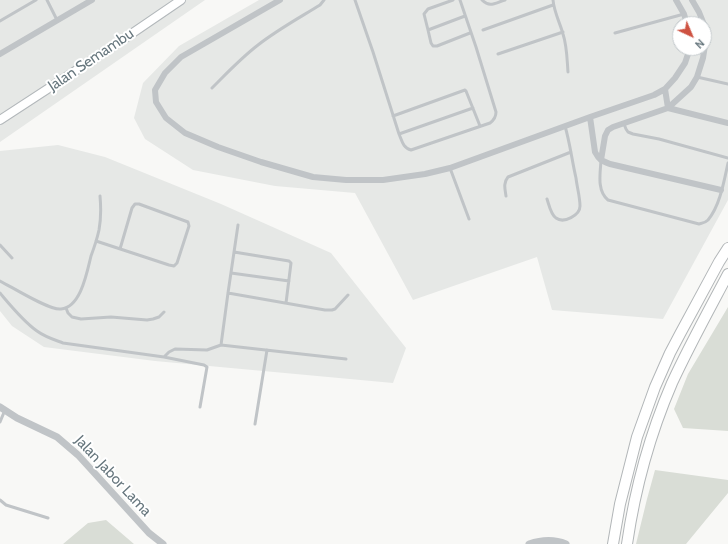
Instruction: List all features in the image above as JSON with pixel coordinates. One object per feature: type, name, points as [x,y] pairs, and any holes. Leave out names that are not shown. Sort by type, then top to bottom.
[{"type":"highway","points":[[613,544],[624,488],[637,437],[647,408],[670,353],[719,262],[728,242]]},
{"type":"highway","points":[[719,262],[728,248]]},
{"type":"highway","points":[[627,544],[640,479],[654,430],[672,382],[728,274]]},
{"type":"highway","points":[[706,316],[728,283]]},
{"type":"main road","name":"Jalan Semambu","points":[[0,120],[181,0]]},
{"type":"street","points":[[0,54],[92,0]]},
{"type":"street","points":[[280,0],[181,57],[165,73],[155,90],[156,102],[166,118],[185,132],[218,147],[261,162],[313,177],[346,180],[383,180],[425,174],[450,168],[654,95],[665,89],[675,78],[686,63],[688,56]]},
{"type":"street","points":[[676,0],[684,14]]},
{"type":"street","points":[[601,160],[605,136],[608,130],[623,123],[668,108],[691,87],[698,77],[706,40],[705,26],[692,0]]},
{"type":"street","points":[[665,89],[668,108]]},
{"type":"street","points":[[668,108],[728,123]]},
{"type":"street","points":[[590,117],[595,152],[597,157],[601,160],[610,164],[721,190]]},
{"type":"street","name":"Jalan Jabor Lama","points":[[2,409],[17,418],[57,437],[68,446],[78,455],[149,534],[164,544]]},
{"type":"street","points":[[529,544],[550,540],[566,544]]},
{"type":"lane","points":[[0,21],[36,0]]},
{"type":"lane","points":[[47,0],[57,20]]},
{"type":"lane","points":[[212,88],[258,45],[320,5],[324,0]]},
{"type":"lane","points":[[355,0],[403,146],[411,150],[493,121],[496,116],[476,47],[460,0]]},
{"type":"lane","points":[[453,0],[425,11],[424,14],[431,43],[433,46],[437,46],[470,33]]},
{"type":"lane","points":[[482,0],[486,5],[491,5],[505,0]]},
{"type":"lane","points":[[553,0],[553,5],[566,44],[568,72]]},
{"type":"lane","points":[[484,30],[553,5]]},
{"type":"lane","points":[[616,33],[684,14]]},
{"type":"lane","points":[[428,30],[465,16]]},
{"type":"lane","points":[[498,54],[563,32]]},
{"type":"lane","points":[[698,77],[728,84]]},
{"type":"lane","points":[[393,116],[463,90],[466,91],[480,126]]},
{"type":"lane","points":[[399,134],[473,108]]},
{"type":"lane","points":[[623,123],[628,132],[633,134],[659,139],[728,158]]},
{"type":"lane","points":[[547,199],[555,218],[559,220],[574,216],[580,209],[571,152],[565,126]]},
{"type":"lane","points":[[506,196],[504,184],[508,177],[571,152]]},
{"type":"lane","points":[[601,160],[600,178],[602,193],[608,200],[699,224],[708,220],[716,206],[728,163]]},
{"type":"lane","points":[[450,168],[469,219]]},
{"type":"lane","points":[[0,281],[49,307],[59,310],[72,304],[77,298],[83,285],[96,241],[101,215],[100,196]]},
{"type":"lane","points":[[96,241],[120,249],[169,265],[174,266],[180,256],[189,226],[188,222],[139,204],[135,204],[132,208],[120,249]]},
{"type":"lane","points":[[221,345],[238,225]]},
{"type":"lane","points":[[0,245],[12,258]]},
{"type":"lane","points":[[234,252],[289,261],[291,263],[286,303]]},
{"type":"lane","points":[[231,273],[288,281]]},
{"type":"lane","points":[[228,292],[325,310],[335,309],[348,295]]},
{"type":"lane","points":[[0,293],[38,332],[63,343],[164,357],[204,365],[207,367],[200,407]]},
{"type":"lane","points":[[66,308],[72,317],[81,319],[111,317],[147,320],[153,319],[164,312]]},
{"type":"lane","points":[[164,357],[175,349],[208,350],[221,345],[346,359]]},
{"type":"lane","points":[[255,424],[267,350]]},
{"type":"lane","points":[[0,422],[2,409]]},
{"type":"lane","points":[[0,500],[6,505],[48,518]]},
{"type":"shaded area","points":[[0,0],[205,0],[0,142]]},
{"type":"shaded area","points":[[259,0],[728,0],[728,200],[663,319],[552,310],[537,257],[413,300],[355,193],[275,186],[193,170],[145,139],[134,118],[143,83],[179,46]]},
{"type":"shaded area","points":[[58,145],[105,157],[221,204],[331,253],[406,348],[393,383],[155,361],[44,347],[12,326],[0,311],[0,151]]},
{"type":"shaded area","points":[[728,307],[728,431],[683,428],[674,409],[688,374]]},
{"type":"shaded area","points":[[655,470],[728,480],[728,493],[686,544],[636,544]]},
{"type":"shaded area","points":[[106,520],[134,544],[63,544],[88,523]]}]
